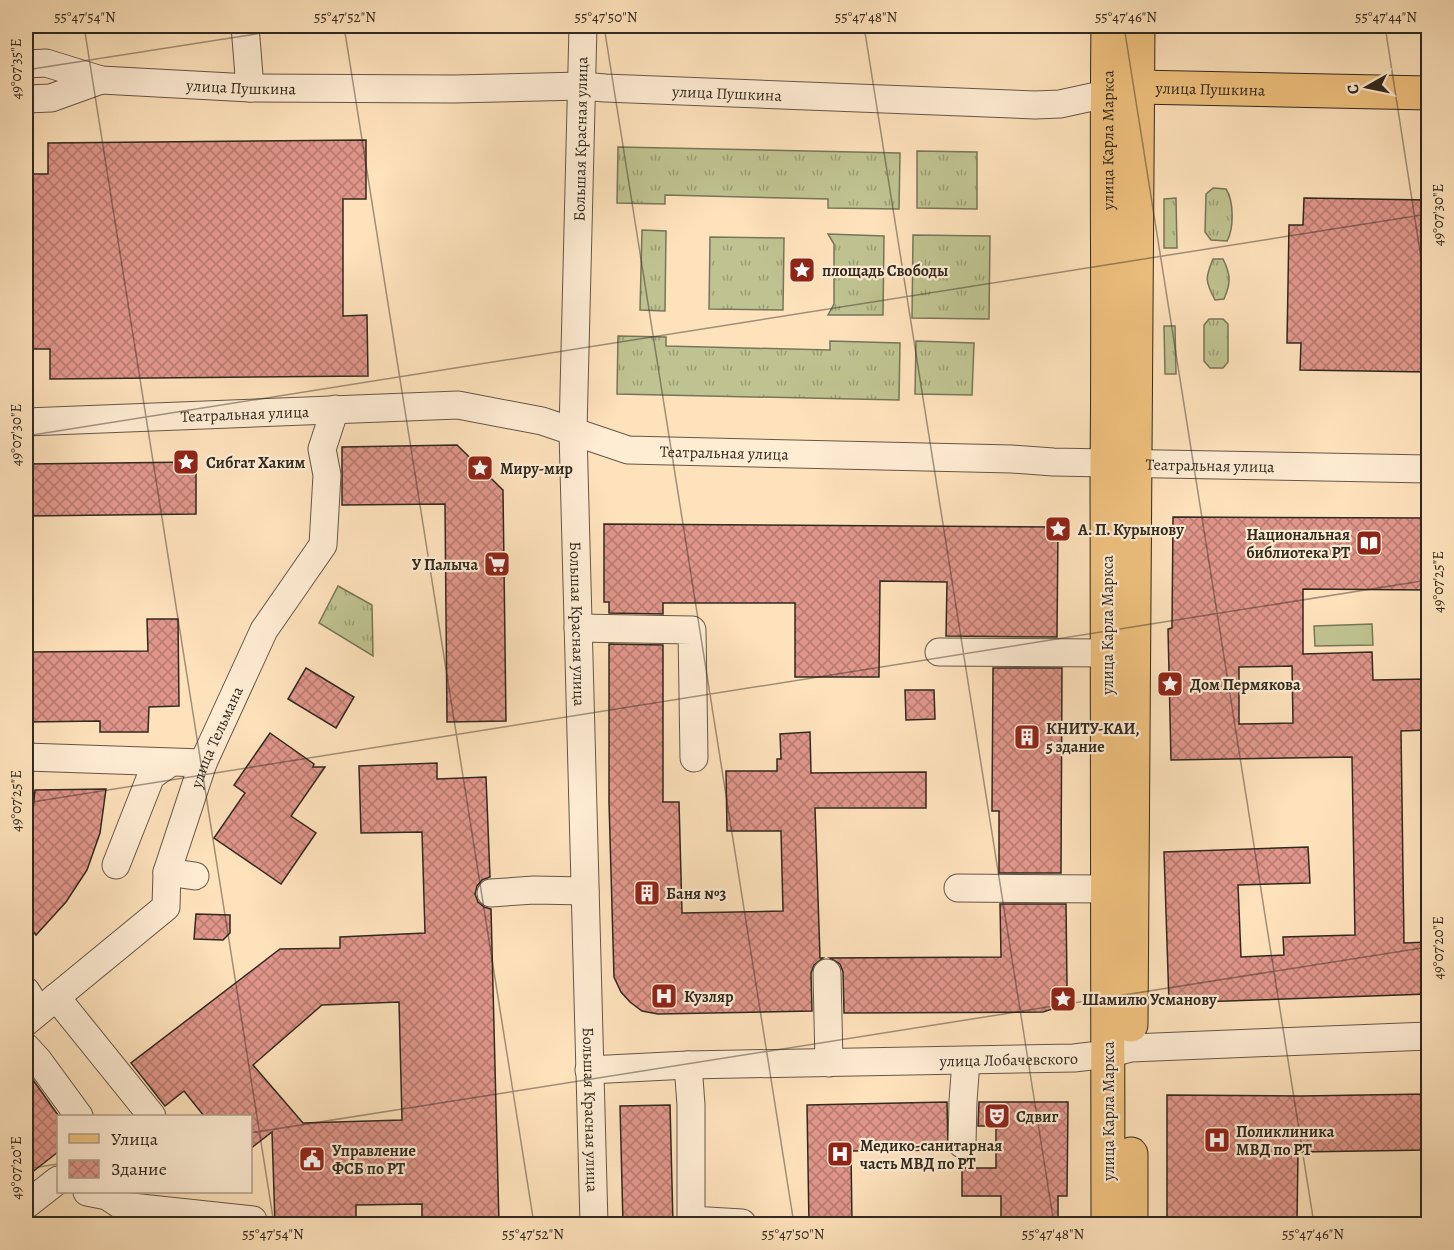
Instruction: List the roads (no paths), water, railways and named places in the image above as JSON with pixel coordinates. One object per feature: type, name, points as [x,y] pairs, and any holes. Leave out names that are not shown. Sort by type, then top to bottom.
[{"type":"main road","name":"улица Карла Маркса","points":[[1108,26],[1106,94],[1109,368],[1121,463],[1120,1051],[1108,1224]]},
{"type":"main road","name":"улица Карла Маркса","points":[[1131,1224],[1108,889],[1108,652],[1121,463],[1138,87],[1138,26]]},
{"type":"main road","name":"улица Пушкина","points":[[1106,94],[1138,87],[1428,93]]},
{"type":"street","points":[[245,26],[250,88]]},
{"type":"street","name":"Большая Красная улица","points":[[583,26],[573,432],[594,1224]]},
{"type":"street","name":"улица Пушкина","points":[[26,64],[46,63],[101,80],[250,88],[454,89],[582,86],[1035,105],[1060,104],[1106,94]]},
{"type":"street","points":[[26,99],[51,98],[101,80]]},
{"type":"street","name":"Театральная улица","points":[[34,422],[459,405],[542,421],[628,450],[1428,469]]},
{"type":"street","name":"улица Тельмана","points":[[37,1005],[166,907],[167,872],[203,764],[264,630],[323,545],[327,475],[322,449],[335,410]]},
{"type":"street","points":[[578,628],[692,630],[694,758]]},
{"type":"street","points":[[939,652],[1108,652]]},
{"type":"street","points":[[26,757],[203,764]]},
{"type":"street","points":[[116,865],[151,776],[170,763]]},
{"type":"street","points":[[167,872],[195,876]]},
{"type":"street","points":[[958,888],[1108,889]]},
{"type":"street","points":[[491,893],[534,890],[585,891]]},
{"type":"street","points":[[827,973],[829,1063]]},
{"type":"street","points":[[37,1005],[151,1115]]},
{"type":"street","name":"улица Лобачевского","points":[[589,1070],[688,1065],[1074,1058],[1120,1051],[1428,1036]]},
{"type":"street","points":[[26,1047],[79,1115]]},
{"type":"street","points":[[962,1144],[966,1061]]},
{"type":"street","points":[[688,1065],[691,1105],[691,1220],[742,1223]]},
{"type":"street","points":[[26,1205],[57,1184]]},
{"type":"street","points":[[95,1193],[107,1196],[122,1206],[253,1220],[254,1224]]},
{"type":"place","name":"площадь Свободы","points":[[802,270]]},
{"type":"place","name":"Сибгат Хаким","points":[[186,462]]},
{"type":"place","name":"Миру-мир","points":[[480,468]]},
{"type":"place","name":"А. П. Курынову","points":[[1058,529]]},
{"type":"place","name":"Национальная библиотека РТ","points":[[1369,543]]},
{"type":"place","name":"У Палыча","points":[[497,564]]},
{"type":"place","name":"Дом Пермякова","points":[[1170,684]]},
{"type":"place","name":"КНИТУ-КАИ, 5 здание","points":[[1027,737]]},
{"type":"place","name":"Баня №3","points":[[647,893]]},
{"type":"place","name":"Кузляр","points":[[664,996]]},
{"type":"place","name":"Шамилю Усманову","points":[[1063,999]]},
{"type":"place","name":"Сдвиг","points":[[997,1116]]},
{"type":"place","name":"Поликлиника МВД по РТ","points":[[1217,1140]]},
{"type":"place","name":"Медико-санитарная часть МВД по РТ","points":[[840,1154]]},
{"type":"place","name":"Управление ФСБ по РТ","points":[[312,1159]]}]
